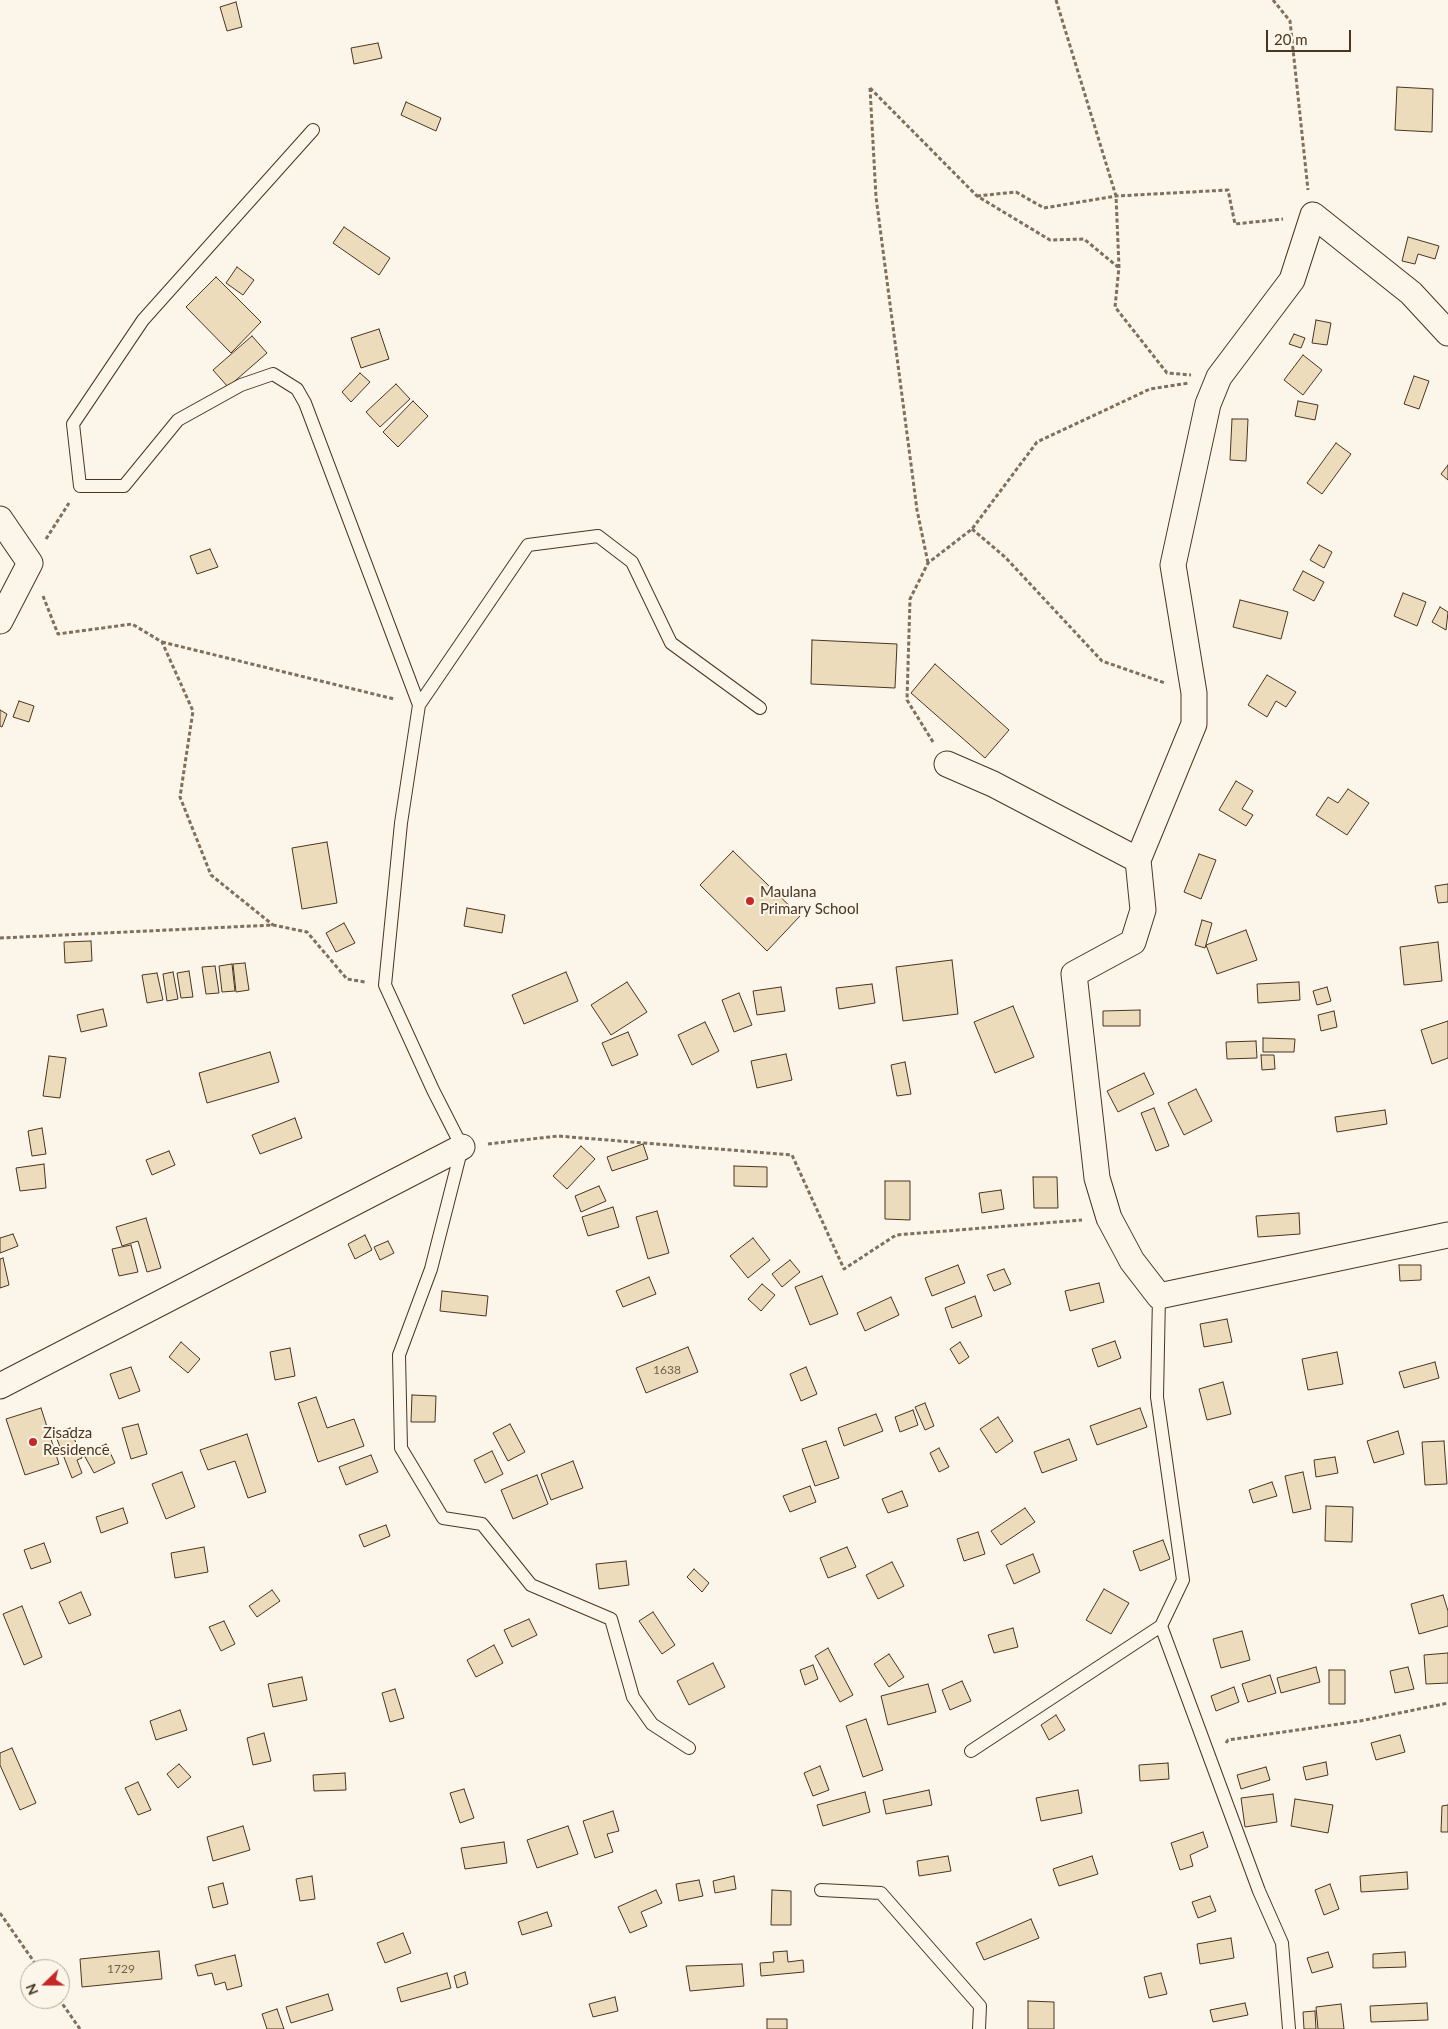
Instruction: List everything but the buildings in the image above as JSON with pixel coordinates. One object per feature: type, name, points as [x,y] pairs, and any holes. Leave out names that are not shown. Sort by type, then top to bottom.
[{"type":"street","points":[[1448,333],[1412,292],[1313,215],[1292,280],[1219,378],[1208,404],[1173,565],[1194,692],[1194,724],[1138,860],[1143,910],[1133,942],[1074,974],[1097,1178],[1109,1218],[1132,1261],[1159,1296],[1448,1235]]},
{"type":"street","points":[[0,519],[30,563],[0,620]]},
{"type":"street","points":[[947,764],[993,784],[1138,860]]},
{"type":"street","points":[[0,1386],[462,1147]]},
{"type":"lane","points":[[313,130],[143,320],[73,424],[80,486],[124,486],[178,420],[241,384],[273,374],[297,389],[305,403],[419,705]]},
{"type":"lane","points":[[689,1748],[652,1724],[633,1697],[611,1619],[531,1585],[482,1524],[443,1518],[401,1448],[399,1355],[431,1269],[462,1147],[433,1090],[385,985],[401,823],[419,705],[528,545],[598,536],[632,562],[671,643],[760,708]]},
{"type":"lane","points":[[971,1751],[1161,1626],[1183,1580],[1157,1397],[1159,1296]]},
{"type":"lane","points":[[1161,1626],[1259,1891],[1282,1943],[1289,2029]]},
{"type":"lane","points":[[821,1890],[881,1893],[980,2006],[979,2029]]},
{"type":"path","points":[[1056,0],[1116,196],[1119,267],[1115,307],[1166,373],[1219,378]]},
{"type":"path","points":[[977,196],[1016,192],[1044,208],[1116,196],[1228,190],[1235,224],[1313,215],[1309,197],[1290,21],[1273,0]]},
{"type":"path","points":[[928,564],[916,510],[876,197],[870,88],[977,196],[1050,240],[1084,239],[1119,267]]},
{"type":"path","points":[[947,764],[908,700],[910,599],[928,564],[972,529],[1037,442],[1150,389],[1219,378]]},
{"type":"path","points":[[80,486],[30,563],[58,634],[132,624],[162,642],[419,705]]},
{"type":"path","points":[[972,529],[1005,557],[1102,661],[1194,692]]},
{"type":"path","points":[[162,642],[193,711],[180,797],[211,875],[273,925]]},
{"type":"path","points":[[0,938],[273,925],[307,932],[347,979],[385,985]]},
{"type":"path","points":[[462,1147],[558,1136],[792,1155],[844,1269],[896,1235],[1109,1218]]},
{"type":"path","points":[[1214,1773],[1228,1740],[1360,1720],[1448,1703]]},
{"type":"path","points":[[0,1913],[31,1959]]},
{"type":"path","points":[[66,2009],[80,2029]]},
{"type":"place","name":"Maulana Primary School","points":[[750,901]]},
{"type":"place","name":"Zisadza Residence","points":[[33,1442]]}]
